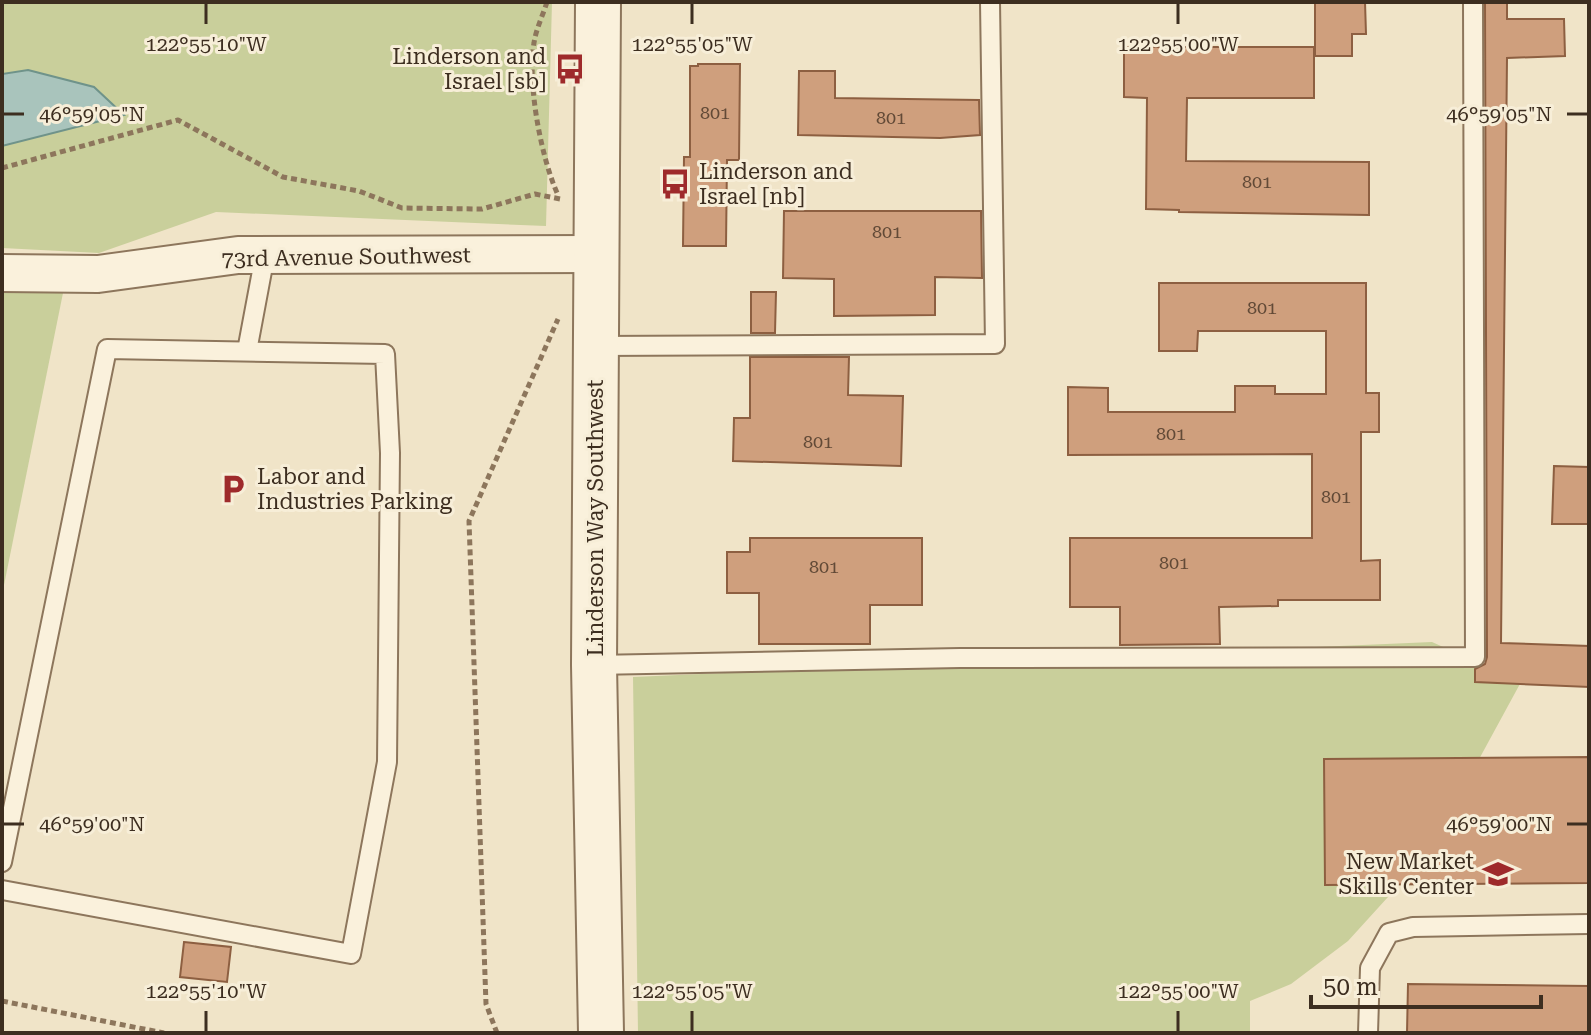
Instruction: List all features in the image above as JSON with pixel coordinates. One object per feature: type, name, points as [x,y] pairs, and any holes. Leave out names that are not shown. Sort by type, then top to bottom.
[{"type":"street","name":"Linderson Way Southwest","points":[[598,2],[594,665],[601,1033]]},
{"type":"street","name":"73rd Avenue Southwest","points":[[2,273],[98,274],[238,255],[596,254]]},
{"type":"lane","points":[[595,346],[995,344],[990,2]]},
{"type":"lane","points":[[594,665],[960,658],[1475,657],[1473,2]]},
{"type":"lane","points":[[247,351],[265,255]]},
{"type":"lane","points":[[2,862],[107,349],[385,354],[390,453],[387,762],[351,954],[2,890]]},
{"type":"lane","points":[[1368,1033],[1370,968],[1389,933],[1413,927],[1589,924]]},
{"type":"path","points":[[2,168],[178,120],[283,177],[359,191],[402,208],[482,209],[535,194],[560,199],[549,176],[532,83],[534,41],[547,2]]},
{"type":"path","points":[[497,1033],[486,1004],[469,521],[561,313]]},
{"type":"path","points":[[2,1001],[164,1033]]},
{"type":"green space","points":[[2,2],[552,2],[546,226],[216,212],[99,253],[2,248]]},
{"type":"green space","points":[[2,293],[63,293],[2,595]]},
{"type":"green space","points":[[1432,642],[1521,682],[1428,853],[1348,941],[1291,984],[1250,1001],[1250,1033],[638,1033],[633,677]]},
{"type":"water","points":[[28,70],[94,87],[124,115],[2,146],[2,74]]},
{"type":"building","points":[[1315,2],[1365,2],[1366,34],[1352,34],[1352,56],[1315,56]]},
{"type":"building","points":[[1485,2],[1507,2],[1507,19],[1564,19],[1565,56],[1507,58],[1501,643],[1589,646],[1589,687],[1475,682],[1475,669],[1485,664],[1487,657]]},
{"type":"building","points":[[1124,47],[1314,47],[1314,98],[1187,98],[1186,161],[1369,162],[1369,215],[1146,209],[1147,98],[1124,97]]},
{"type":"building","points":[[740,64],[739,160],[727,160],[726,246],[683,246],[684,157],[690,157],[690,66]]},
{"type":"building","points":[[799,71],[835,71],[835,98],[979,100],[980,135],[940,138],[798,135]]},
{"type":"building","points":[[784,211],[981,211],[982,278],[935,277],[935,315],[834,316],[834,279],[783,278]]},
{"type":"building","points":[[1159,283],[1366,283],[1366,393],[1379,393],[1379,432],[1361,432],[1361,561],[1380,560],[1380,600],[1278,600],[1278,606],[1219,607],[1220,644],[1120,645],[1120,607],[1070,607],[1070,538],[1312,538],[1312,454],[1068,455],[1068,387],[1108,388],[1108,412],[1235,412],[1235,386],[1275,386],[1275,394],[1326,394],[1326,331],[1198,331],[1197,351],[1159,351]]},
{"type":"building","points":[[751,292],[776,292],[775,333],[751,333]]},
{"type":"building","points":[[750,357],[849,357],[848,395],[903,396],[901,466],[733,461],[734,418],[750,418]]},
{"type":"building","points":[[1554,466],[1589,467],[1589,524],[1552,524]]},
{"type":"building","points":[[750,538],[922,538],[922,605],[870,605],[870,644],[759,644],[759,593],[727,593],[727,552],[750,552]]},
{"type":"building","points":[[1589,757],[1589,883],[1325,885],[1324,759]]},
{"type":"building","points":[[184,942],[231,947],[227,982],[180,977]]},
{"type":"building","points":[[1408,984],[1589,986],[1589,1033],[1407,1033]]},
{"type":"place","name":"Linderson and Israel [sb]","points":[[570,69]]},
{"type":"place","name":"Linderson and Israel [nb]","points":[[675,184]]},
{"type":"place","name":"Labor and Industries Parking","points":[[233,489]]},
{"type":"place","name":"New Market Skills Center","points":[[1498,874]]}]
